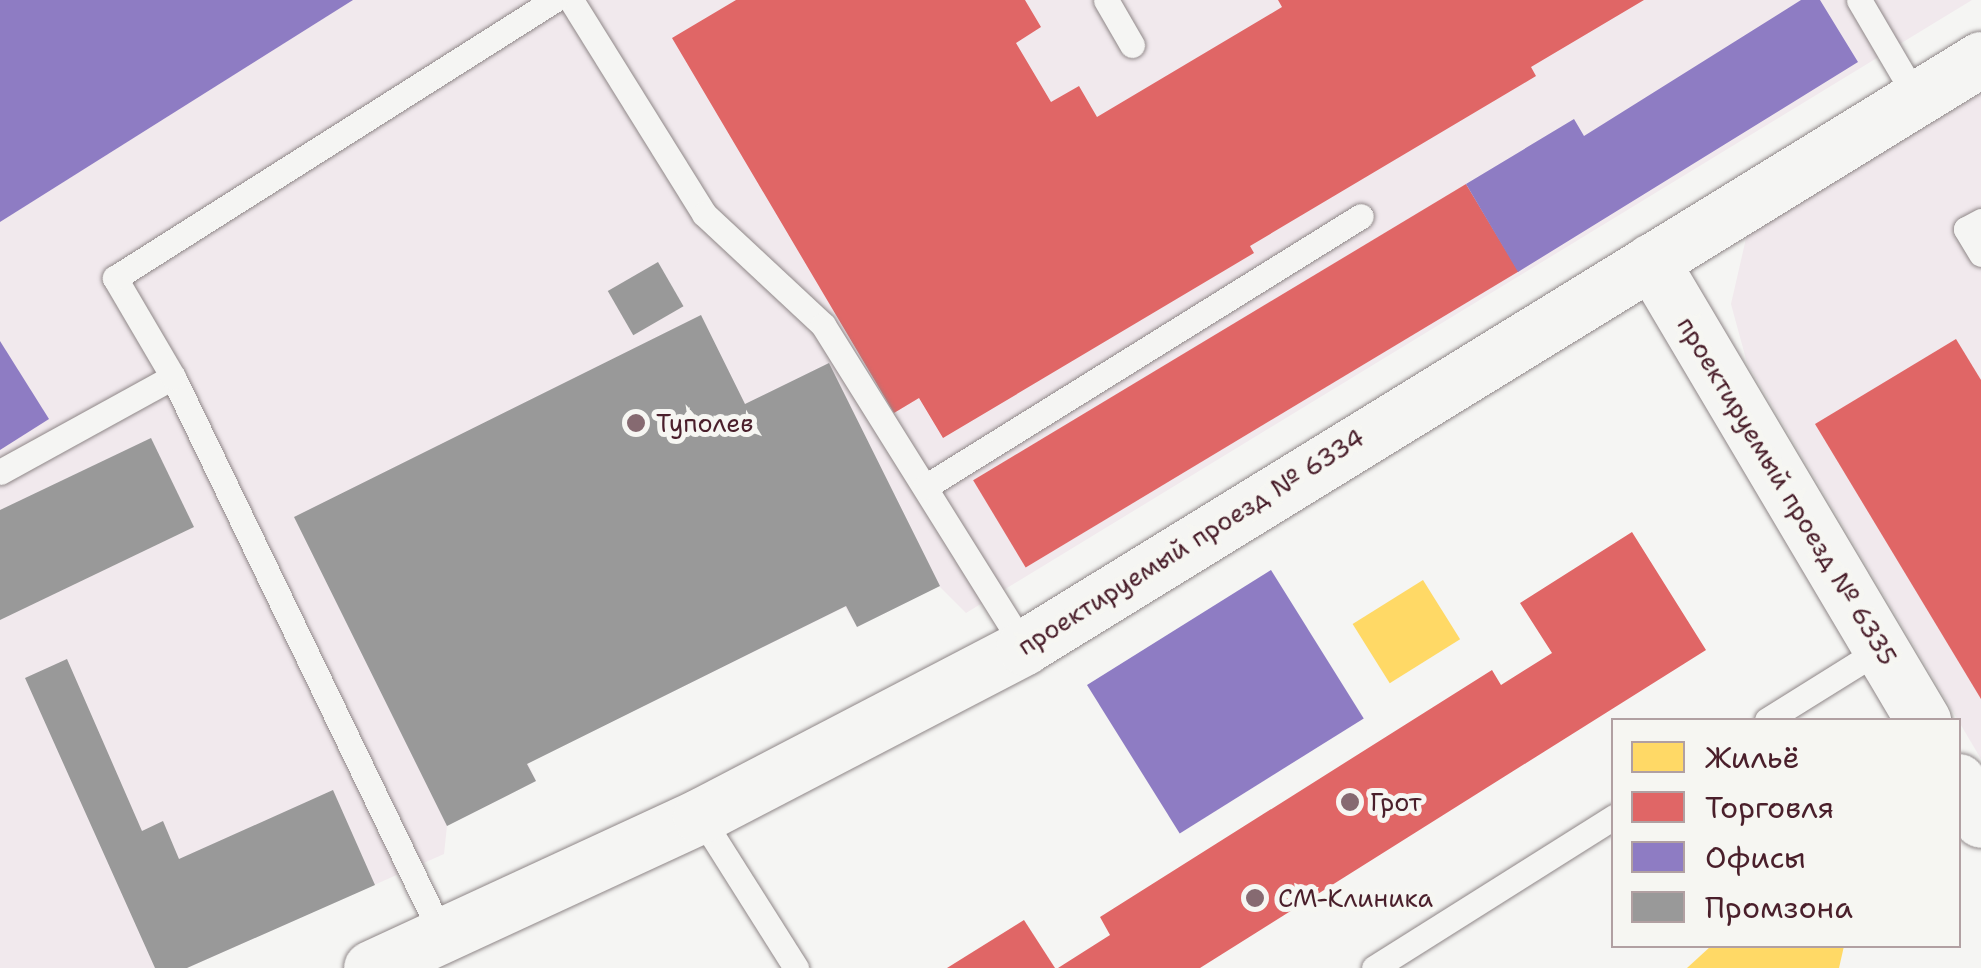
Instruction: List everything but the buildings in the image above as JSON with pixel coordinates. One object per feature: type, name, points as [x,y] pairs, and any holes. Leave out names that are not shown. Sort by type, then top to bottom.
[{"type":"street","name":"проектируемый проезд № 6334","points":[[371,968],[700,816],[1024,647],[1981,59]]},
{"type":"street","name":"проектируемый проезд № 6335","points":[[1651,262],[1921,718]]},
{"type":"street","points":[[1961,787],[1981,820]]},
{"type":"lane","points":[[443,937],[173,377],[114,278],[554,0]]},
{"type":"lane","points":[[571,0],[704,214],[823,325],[1024,647]]},
{"type":"lane","points":[[1106,0],[1132,45]]},
{"type":"lane","points":[[1859,0],[1916,98]]},
{"type":"lane","points":[[925,488],[1362,216]]},
{"type":"lane","points":[[1981,221],[1966,229],[1981,254]]},
{"type":"lane","points":[[0,472],[173,377]]},
{"type":"lane","points":[[1770,718],[1880,649]]},
{"type":"lane","points":[[700,816],[796,968]]},
{"type":"lane","points":[[1374,968],[1611,819]]},
{"type":"shaded area","name":"Туполев","points":[[0,0],[1972,0],[966,613],[939,586],[857,627],[845,607],[528,763],[536,781],[447,826],[444,854],[187,968],[0,968]]},
{"type":"shaded area","points":[[1981,93],[1981,759],[1961,725],[1961,718],[1957,718],[1747,363],[1731,304],[1747,234]]},
{"type":"place","name":"Туполев","points":[[636,423]]},
{"type":"place","name":"Грот","points":[[1350,802]]},
{"type":"place","name":"СМ-Клиника","points":[[1255,898]]}]
